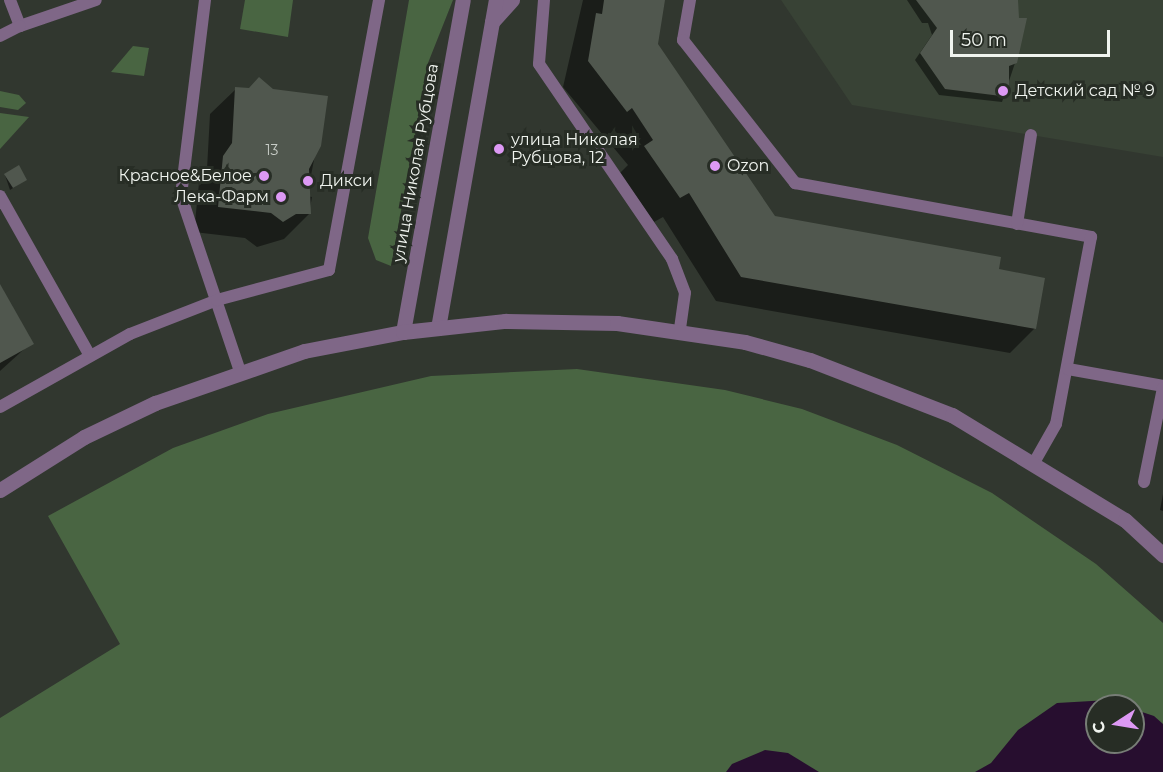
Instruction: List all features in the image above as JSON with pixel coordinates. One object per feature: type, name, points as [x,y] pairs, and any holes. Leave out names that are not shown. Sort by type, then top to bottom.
[{"type":"street","name":"улица Николая Рубцова","points":[[403,332],[463,0]]},
{"type":"street","points":[[438,328],[496,0]]},
{"type":"street","points":[[492,22],[512,0]]},
{"type":"street","points":[[0,490],[84,437],[240,371],[403,332],[557,320],[680,330],[767,348],[880,385],[952,415],[1035,461],[1125,520],[1163,555]]},
{"type":"lane","points":[[10,0],[20,26]]},
{"type":"lane","points":[[0,36],[20,26],[96,0]]},
{"type":"lane","points":[[205,0],[181,196],[218,300],[240,371]]},
{"type":"lane","points":[[0,407],[89,354],[218,300],[329,270],[379,0]]},
{"type":"lane","points":[[544,0],[539,64],[672,259],[685,293],[680,330]]},
{"type":"lane","points":[[690,0],[683,40],[795,183],[1092,237],[1056,424],[1035,461]]},
{"type":"lane","points":[[1017,224],[1031,135]]},
{"type":"lane","points":[[0,196],[89,354]]},
{"type":"lane","points":[[1068,369],[1163,387],[1144,482]]},
{"type":"shaded area","name":"Детский сад № 9","points":[[781,0],[1163,0],[1163,157],[852,105]]},
{"type":"shaded area","points":[[1085,701],[1085,754],[1145,754],[1145,713],[1154,716],[1163,724],[1163,772],[975,772],[991,763],[1018,730],[1057,703]]},
{"type":"shaded area","points":[[765,750],[788,753],[819,772],[726,772],[732,764]]},
{"type":"green space","points":[[245,0],[293,0],[288,37],[240,29]]},
{"type":"green space","points":[[409,0],[453,0],[428,63],[391,266],[376,260],[368,238]]},
{"type":"green space","points":[[133,46],[149,48],[144,76],[111,72]]},
{"type":"green space","points":[[0,91],[19,95],[26,103],[18,110],[0,107]]},
{"type":"green space","points":[[0,113],[29,117],[0,149]]},
{"type":"green space","points":[[577,369],[725,390],[802,409],[897,445],[992,493],[1096,564],[1163,623],[1163,772],[0,772],[0,718],[120,644],[48,516],[173,448],[268,414],[431,376]]},
{"type":"building","points":[[604,0],[665,0],[658,44],[775,216],[1001,257],[999,269],[1045,278],[1036,329],[741,277],[689,193],[680,198],[644,146],[653,140],[632,108],[627,112],[588,61],[596,13],[602,14]]},
{"type":"building","points":[[916,0],[1018,0],[1019,18],[1027,18],[1017,63],[1009,66],[1009,97],[945,89],[920,53],[937,28]]},
{"type":"building","points":[[259,77],[273,89],[328,96],[321,146],[309,169],[311,214],[296,214],[283,222],[271,213],[218,207],[223,156],[232,143],[235,87],[249,88]]},
{"type":"building","points":[[19,165],[27,180],[13,188],[4,174]]},
{"type":"building","points":[[0,284],[34,344],[0,363]]},
{"type":"place","name":"Детский сад № 9","points":[[1003,91]]},
{"type":"place","name":"улица Николая Рубцова, 12","points":[[499,149]]},
{"type":"place","name":"Ozon","points":[[715,166]]},
{"type":"place","name":"Красное&Белое","points":[[264,176]]},
{"type":"place","name":"Дикси","points":[[308,181]]},
{"type":"place","name":"Лека-Фарм","points":[[281,197]]}]
